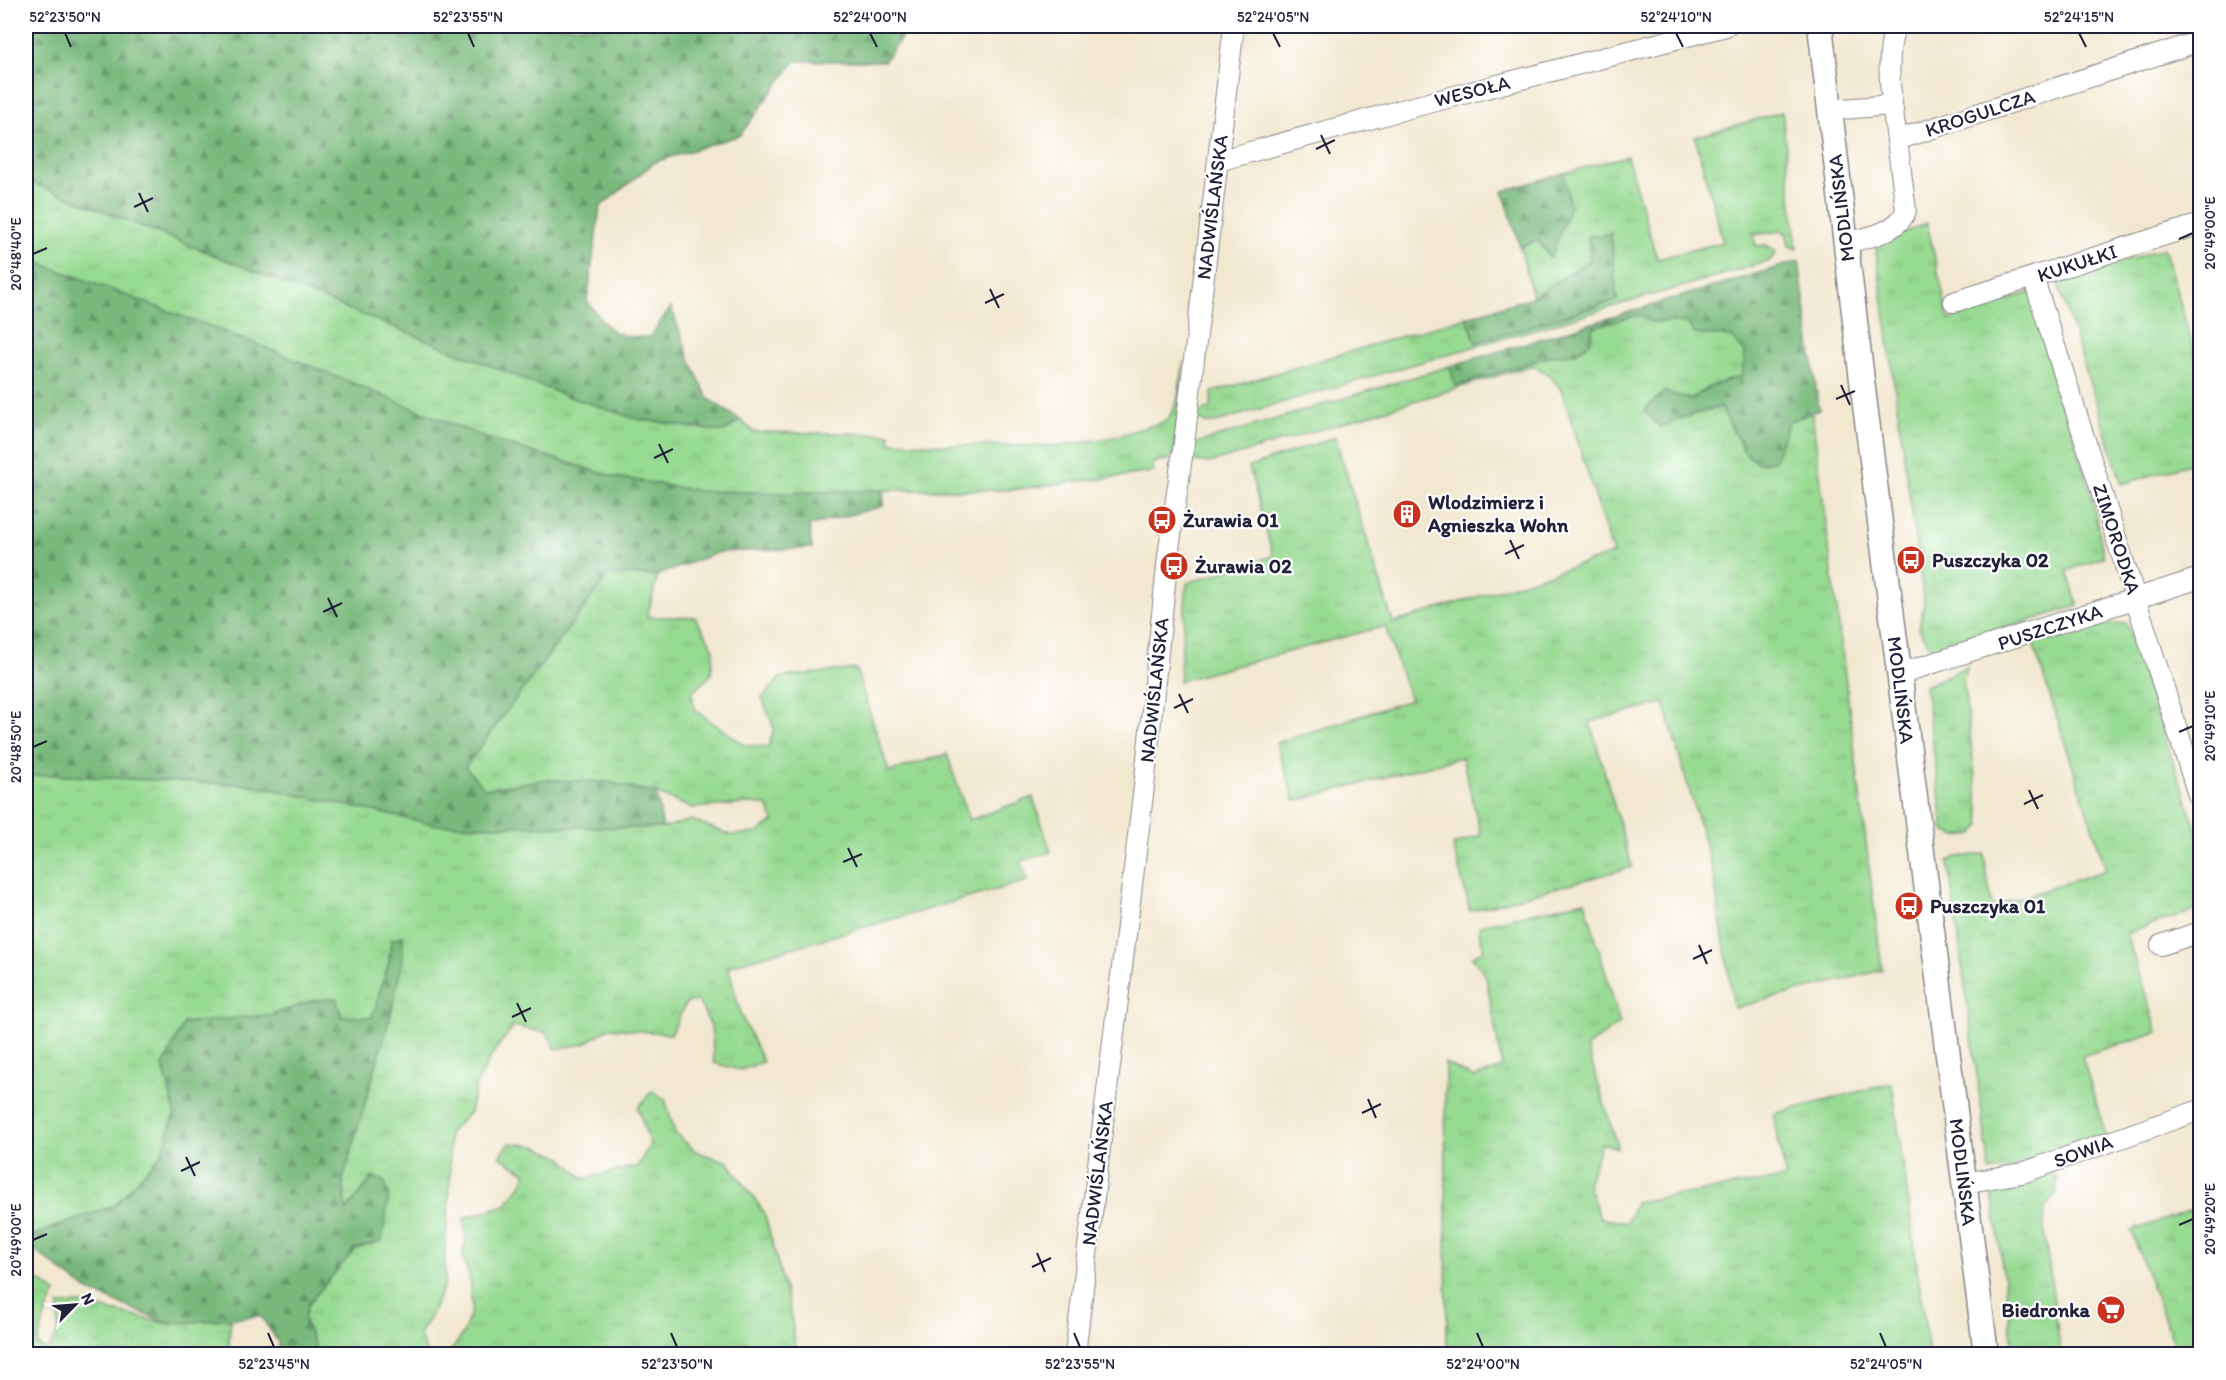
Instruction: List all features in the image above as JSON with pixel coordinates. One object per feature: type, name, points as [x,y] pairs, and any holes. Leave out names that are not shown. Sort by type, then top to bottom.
[{"type":"main road","name":"MODLIŃSKA","points":[[1820,26],[1845,243],[1986,1354]]},
{"type":"street","name":"NADWIŚLAŃSKA","points":[[1075,1354],[1143,790],[1168,556],[1234,26]]},
{"type":"street","name":"WESOŁA","points":[[1218,161],[1409,108],[1726,26]]},
{"type":"street","points":[[1845,243],[1890,229],[1902,221],[1906,212],[1892,105],[1890,42],[1895,26]]},
{"type":"street","name":"KROGULCZA","points":[[1897,140],[2200,41]]},
{"type":"street","points":[[1830,110],[1892,105]]},
{"type":"street","name":"KUKUŁKI","points":[[1954,302],[2200,224]]},
{"type":"street","name":"ZIMORODKA","points":[[2033,277],[2200,801]]},
{"type":"street","name":"PUSZCZYKA","points":[[1899,674],[2200,578]]},
{"type":"street","points":[[2161,945],[2200,932]]},
{"type":"street","name":"SOWIA","points":[[1964,1183],[2022,1173],[2200,1110]]},
{"type":"green space","points":[[26,26],[910,26],[884,61],[795,61],[740,135],[655,162],[600,207],[587,301],[612,331],[637,337],[650,337],[671,307],[690,360],[708,398],[740,420],[724,432],[637,419],[564,395],[26,180]]},
{"type":"green space","points":[[1782,112],[1797,249],[1789,246],[1787,235],[1782,231],[1753,235],[1756,246],[1766,245],[1775,250],[1776,254],[1769,261],[1212,423],[1205,423],[1196,417],[1198,413],[1211,407],[1212,392],[1467,317],[1476,343],[1590,260],[1533,297],[1520,247],[1537,240],[1550,257],[1570,207],[1564,173],[1627,156],[1657,259],[1723,242],[1695,137]]},
{"type":"green space","points":[[1564,173],[1570,207],[1551,257],[1537,240],[1520,247],[1503,191]]},
{"type":"green space","points":[[26,180],[564,395],[637,419],[724,432],[740,420],[754,432],[890,434],[890,442],[1061,446],[1114,437],[1167,421],[1177,402],[1184,361],[1174,452],[1170,459],[1153,463],[1154,472],[1010,490],[788,493],[699,491],[615,477],[489,439],[26,260]]},
{"type":"green space","points":[[1927,223],[1949,320],[2031,292],[2091,493],[2104,557],[2067,571],[2078,606],[1932,650],[1919,628],[1924,603],[1875,244]]},
{"type":"green space","points":[[1611,234],[1617,300],[1476,343],[1467,317],[1533,297],[1590,260],[1588,236]]},
{"type":"green space","points":[[2164,248],[2200,370],[2200,461],[2122,484],[2058,283]]},
{"type":"green space","points":[[26,258],[254,343],[489,439],[615,477],[699,491],[788,493],[884,490],[883,506],[809,526],[812,548],[720,552],[658,575],[608,575],[465,767],[485,789],[542,780],[607,782],[656,793],[663,828],[438,825],[252,785],[50,775],[26,776]]},
{"type":"green space","points":[[1799,261],[1819,410],[1789,421],[1775,460],[1757,464],[1743,450],[1721,407],[1687,416],[1660,427],[1644,410],[1664,392],[1691,399],[1711,386],[1742,376],[1745,352],[1732,337],[1695,334],[1687,322],[1652,322],[1638,315],[1593,327],[1591,342],[1575,353],[1551,356],[1455,386],[1450,366]]},
{"type":"green space","points":[[1638,315],[1652,322],[1687,322],[1695,334],[1732,337],[1745,352],[1742,376],[1711,386],[1691,399],[1664,392],[1660,427],[1687,416],[1721,407],[1743,450],[1775,459],[1789,421],[1812,412],[1882,970],[1734,1008],[1713,872],[1664,703],[1590,722],[1632,867],[1470,911],[1453,845],[1481,835],[1462,757],[1295,801],[1276,743],[1410,700],[1385,626],[1179,681],[1187,583],[1273,556],[1249,467],[1335,437],[1393,623],[1613,554],[1562,391],[1545,372],[1530,366],[1210,463],[1194,461],[1190,457],[1190,448],[1194,444],[1450,366],[1455,386],[1551,356],[1575,353],[1592,327]]},
{"type":"green space","points":[[608,575],[658,575],[647,617],[695,617],[714,649],[711,675],[692,693],[695,710],[745,745],[769,747],[774,728],[762,698],[781,677],[856,669],[889,772],[947,754],[969,820],[1033,797],[1051,852],[1021,861],[1027,881],[728,966],[741,1015],[763,1062],[740,1070],[714,1063],[711,1026],[698,1001],[686,1003],[671,1034],[609,1028],[584,1044],[556,1049],[547,1033],[514,1026],[495,1050],[476,1085],[470,1112],[449,1133],[450,1184],[445,1247],[445,1283],[429,1319],[419,1333],[427,1354],[311,1354],[316,1351],[304,1318],[309,1303],[355,1249],[373,1177],[345,1212],[343,1179],[390,1017],[403,958],[391,940],[389,962],[373,1017],[341,1017],[336,999],[312,1001],[271,1015],[184,1023],[163,1066],[175,1112],[162,1153],[115,1205],[34,1235],[26,1234],[26,776],[50,775],[252,785],[438,825],[663,828],[692,820],[731,835],[757,833],[774,821],[767,805],[746,804],[691,808],[656,793],[606,782],[542,780],[484,789],[465,767]]},
{"type":"green space","points":[[2126,623],[2200,840],[2200,909],[2126,933],[2158,1032],[2082,1056],[2106,1136],[2016,1168],[1990,1172],[1948,861],[1957,857],[1984,854],[1992,907],[2106,870],[2033,643],[2085,627]]},
{"type":"green space","points":[[1968,666],[1963,679],[1981,825],[1973,834],[1956,836],[1944,831],[1925,686]]},
{"type":"green space","points":[[1585,901],[1620,1023],[1587,1047],[1618,1148],[1601,1143],[1588,1185],[1600,1218],[1627,1223],[1635,1202],[1786,1178],[1773,1114],[1892,1083],[1929,1354],[1447,1354],[1445,1063],[1474,1078],[1502,1067],[1486,976],[1472,957],[1484,950],[1479,932],[1480,925]]},
{"type":"green space","points":[[403,936],[403,958],[390,1017],[343,1179],[346,1211],[373,1177],[384,1181],[389,1195],[382,1241],[355,1249],[309,1303],[304,1318],[316,1351],[311,1354],[279,1354],[278,1342],[261,1316],[169,1324],[87,1290],[37,1252],[26,1251],[26,1234],[34,1235],[115,1205],[162,1153],[175,1112],[163,1066],[184,1023],[271,1015],[312,1001],[336,998],[342,1017],[372,1017],[389,962],[391,940]]},
{"type":"green space","points":[[652,1091],[665,1099],[675,1133],[697,1152],[728,1162],[764,1212],[789,1305],[797,1354],[449,1354],[464,1332],[472,1309],[469,1276],[462,1256],[466,1239],[464,1218],[506,1205],[524,1181],[525,1172],[499,1156],[510,1143],[536,1146],[562,1158],[584,1179],[638,1166],[650,1144],[638,1108]]},
{"type":"green space","points":[[2045,1171],[2057,1178],[2056,1194],[2045,1208],[2044,1229],[2061,1354],[2014,1354],[1991,1184]]},
{"type":"green space","points":[[2200,1207],[2200,1354],[2178,1354],[2131,1231]]},
{"type":"green space","points":[[26,1280],[41,1281],[56,1293],[46,1312],[37,1345],[48,1351],[58,1331],[59,1305],[82,1304],[169,1324],[231,1318],[228,1354],[26,1354]]},
{"type":"place","name":"Wlodzimierz i Agnieszka Wohn","points":[[1407,514]]},
{"type":"place","name":"Żurawia 01","points":[[1162,520]]},
{"type":"place","name":"Puszczyka 02","points":[[1911,560]]},
{"type":"place","name":"Żurawia 02","points":[[1174,566]]},
{"type":"place","name":"Puszczyka 01","points":[[1909,906]]},
{"type":"place","name":"Biedronka","points":[[2111,1310]]}]
